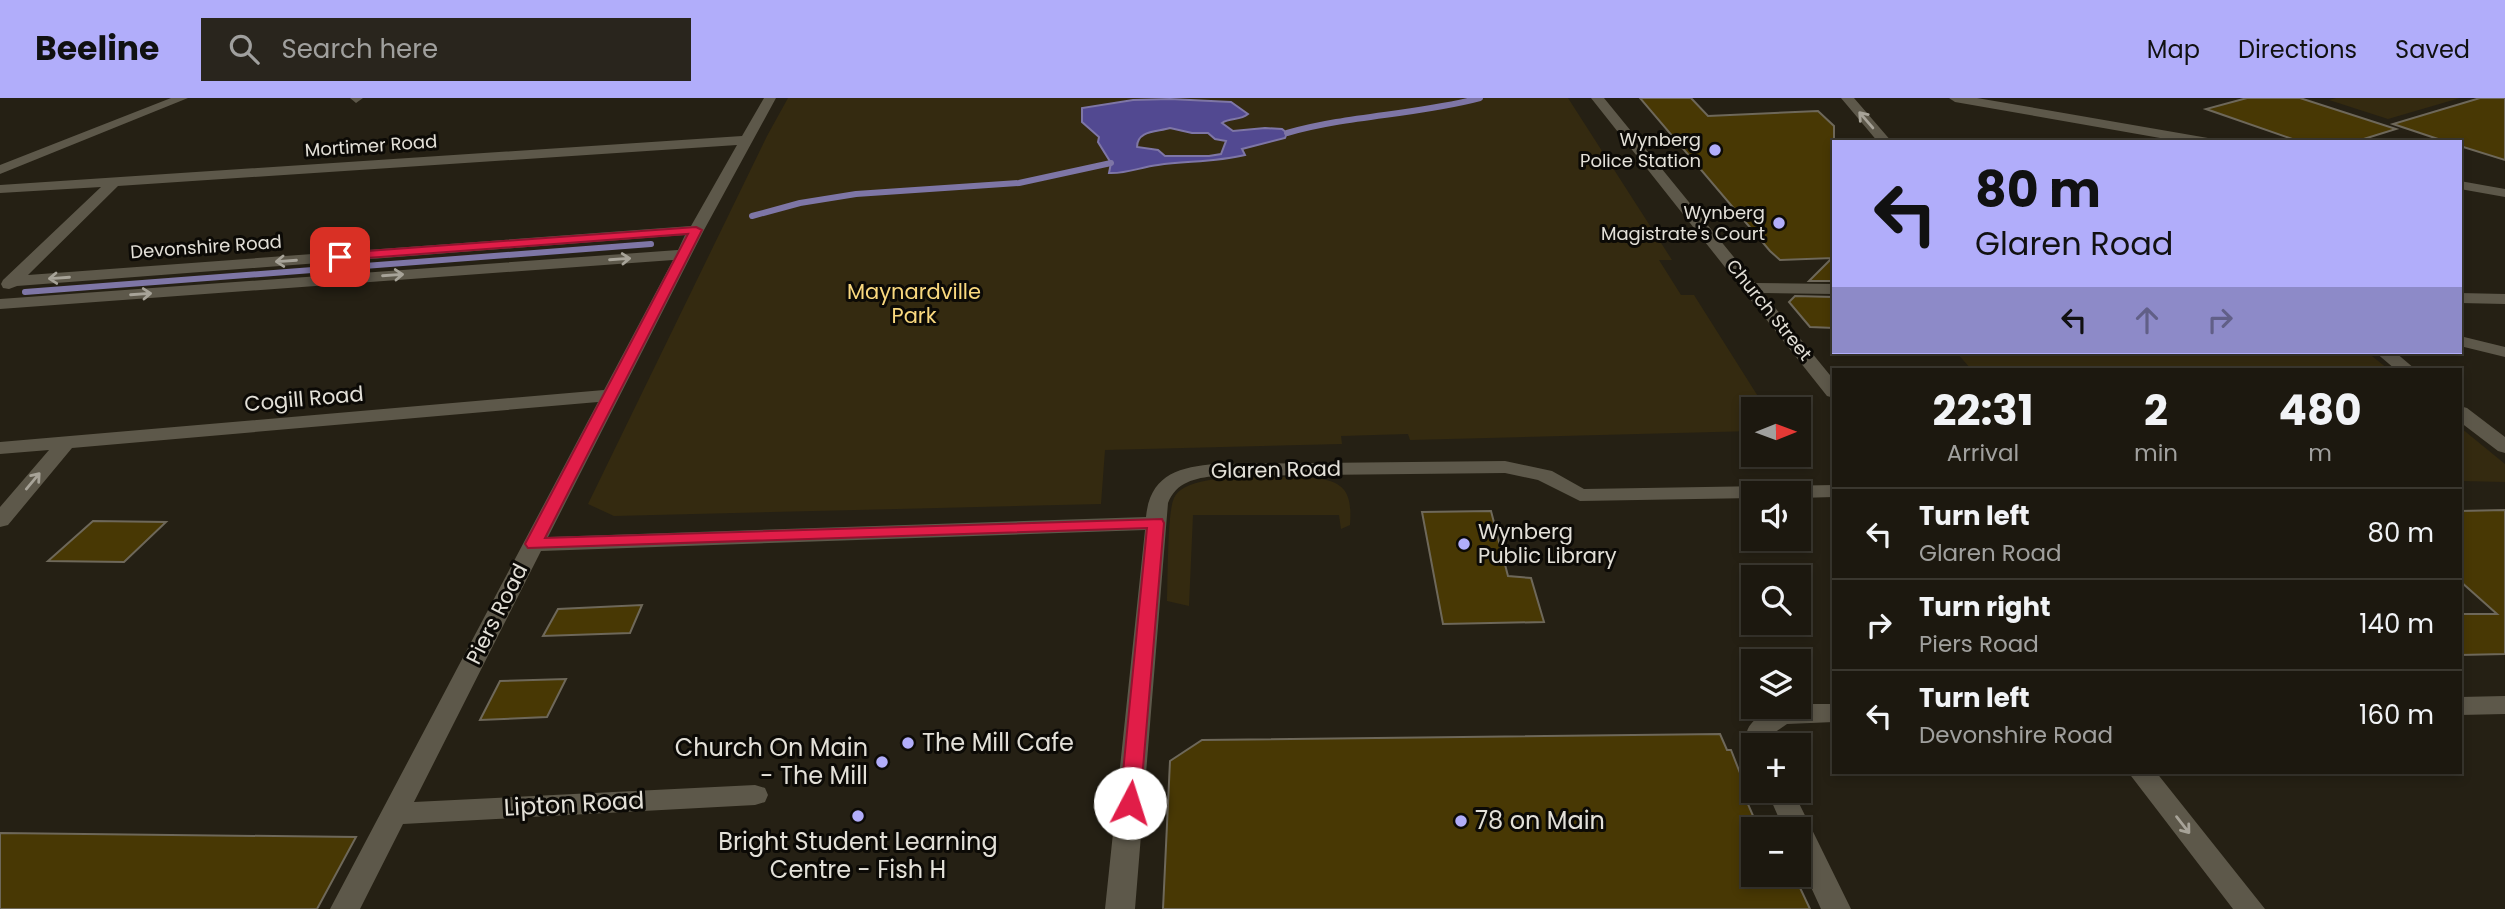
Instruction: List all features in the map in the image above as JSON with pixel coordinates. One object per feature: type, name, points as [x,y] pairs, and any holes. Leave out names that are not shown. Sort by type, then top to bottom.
[{"type":"street","points":[[0,170],[182,98]]},
{"type":"street","name":"Piers Road","points":[[345,909],[696,230],[769,98]]},
{"type":"street","name":"Church Street","points":[[1597,98],[1832,389]]},
{"type":"street","points":[[1847,98],[1883,140]]},
{"type":"street","points":[[1955,98],[2196,140]]},
{"type":"street","points":[[2097,123],[2119,140]]},
{"type":"street","name":"Mortimer Road","points":[[0,189],[746,140]]},
{"type":"street","points":[[6,287],[113,183]]},
{"type":"street","points":[[2462,185],[2505,193]]},
{"type":"street","name":"Devonshire Road","points":[[6,287],[696,230]]},
{"type":"street","points":[[0,304],[684,254]]},
{"type":"street","points":[[1752,288],[1832,289]]},
{"type":"street","points":[[2462,298],[2505,299]]},
{"type":"street","points":[[2462,341],[2505,352]]},
{"type":"street","points":[[2387,354],[2405,368]]},
{"type":"street","name":"Cogill Road","points":[[0,448],[612,395]]},
{"type":"street","points":[[2462,414],[2505,447]]},
{"type":"street","points":[[0,520],[65,443]]},
{"type":"street","name":"Glaren Road","points":[[1156,523],[1160,496],[1170,483],[1190,473],[1216,470],[1514,468],[1559,480],[1580,495],[1832,491]]},
{"type":"street","points":[[533,544],[1156,523],[1120,909]]},
{"type":"street","points":[[2462,706],[2505,705]]},
{"type":"street","points":[[1762,733],[1767,722],[1776,717],[1788,714],[1832,713]]},
{"type":"street","points":[[2143,774],[2250,909]]},
{"type":"street","name":"Lipton Road","points":[[393,814],[755,795]]},
{"type":"street","points":[[1811,856],[1836,909]]},
{"type":"green space","name":"Maynardville Park","points":[[788,98],[1568,98],[1672,260],[1659,260],[1681,295],[1694,295],[1758,397],[1741,397],[1741,431],[1410,440],[1408,434],[1341,436],[1342,444],[1105,450],[1101,504],[614,516],[588,504]]},
{"type":"green space","points":[[2460,98],[2388,119],[2329,100]]},
{"type":"green space","points":[[1958,354],[2369,354],[2387,368],[1970,368]]},
{"type":"green space","points":[[2462,429],[2505,464],[2505,482],[2462,481]]},
{"type":"green space","points":[[1238,477],[1314,478],[1334,482],[1345,491],[1350,505],[1350,525],[1341,529],[1339,515],[1193,515],[1189,606],[1167,601],[1170,518],[1174,498],[1182,489],[1197,483]]},
{"type":"shaded area","points":[[1133,100],[1231,102],[1248,114],[1222,123],[1233,131],[1265,128],[1282,129],[1287,133],[1285,138],[1242,149],[1245,155],[1109,173],[1111,163],[1098,142],[1099,137],[1082,122],[1082,108]],"holes":[[[1170,128],[1208,133],[1215,139],[1226,141],[1221,154],[1165,156],[1158,150],[1137,147],[1140,137],[1154,131]]]},
{"type":"building","points":[[1640,98],[1691,98],[1708,116],[1818,111],[1834,126],[1832,258],[1780,260]]},
{"type":"building","points":[[2247,98],[2300,98],[2396,129],[2360,140],[2295,140],[2206,109]]},
{"type":"building","points":[[2480,98],[2505,98],[2505,160],[2462,147],[2462,140],[2441,140],[2393,124]]},
{"type":"building","points":[[1832,258],[1832,281],[1809,281]]},
{"type":"building","points":[[1795,296],[1832,297],[1832,328],[1810,327],[1789,302]]},
{"type":"building","points":[[2505,510],[2505,654],[2462,655],[2462,614],[2497,614],[2462,583],[2462,511]]},
{"type":"building","name":"Wynberg Public Library","points":[[1491,511],[1508,576],[1531,578],[1544,622],[1443,624],[1422,512]]},
{"type":"building","points":[[93,521],[166,522],[124,562],[48,561]]},
{"type":"building","points":[[642,605],[630,633],[543,636],[558,609]]},
{"type":"building","points":[[566,679],[547,717],[480,720],[500,681]]},
{"type":"building","name":"78 on Main","points":[[1720,734],[1727,750],[1731,750],[1741,776],[1741,803],[1747,803],[1754,817],[1741,817],[1741,887],[1800,887],[1810,909],[1163,909],[1170,761],[1202,740]]},
{"type":"building","points":[[0,833],[356,837],[317,909],[0,909]]},
{"type":"waterway","points":[[1287,133],[1335,122],[1480,98]]},
{"type":"waterway","points":[[752,216],[800,203],[856,194],[1019,183],[1111,163]]},
{"type":"waterway","points":[[25,292],[651,244]]},
{"type":"place","name":"Wynberg Police Station","points":[[1715,150]]},
{"type":"place","name":"Wynberg Magistrate's Court","points":[[1779,223]]},
{"type":"place","name":"Wynberg Public Library","points":[[1464,544]]},
{"type":"place","name":"The Mill Cafe","points":[[908,743]]},
{"type":"place","name":"Church On Main - The Mill","points":[[882,762]]},
{"type":"place","name":"Bright Student Learning Centre - Fish H","points":[[858,816]]},
{"type":"place","name":"78 on Main","points":[[1461,821]]},
{"type":"route","points":[[340,257],[696,230],[533,544],[1156,523],[1130,803]]}]
